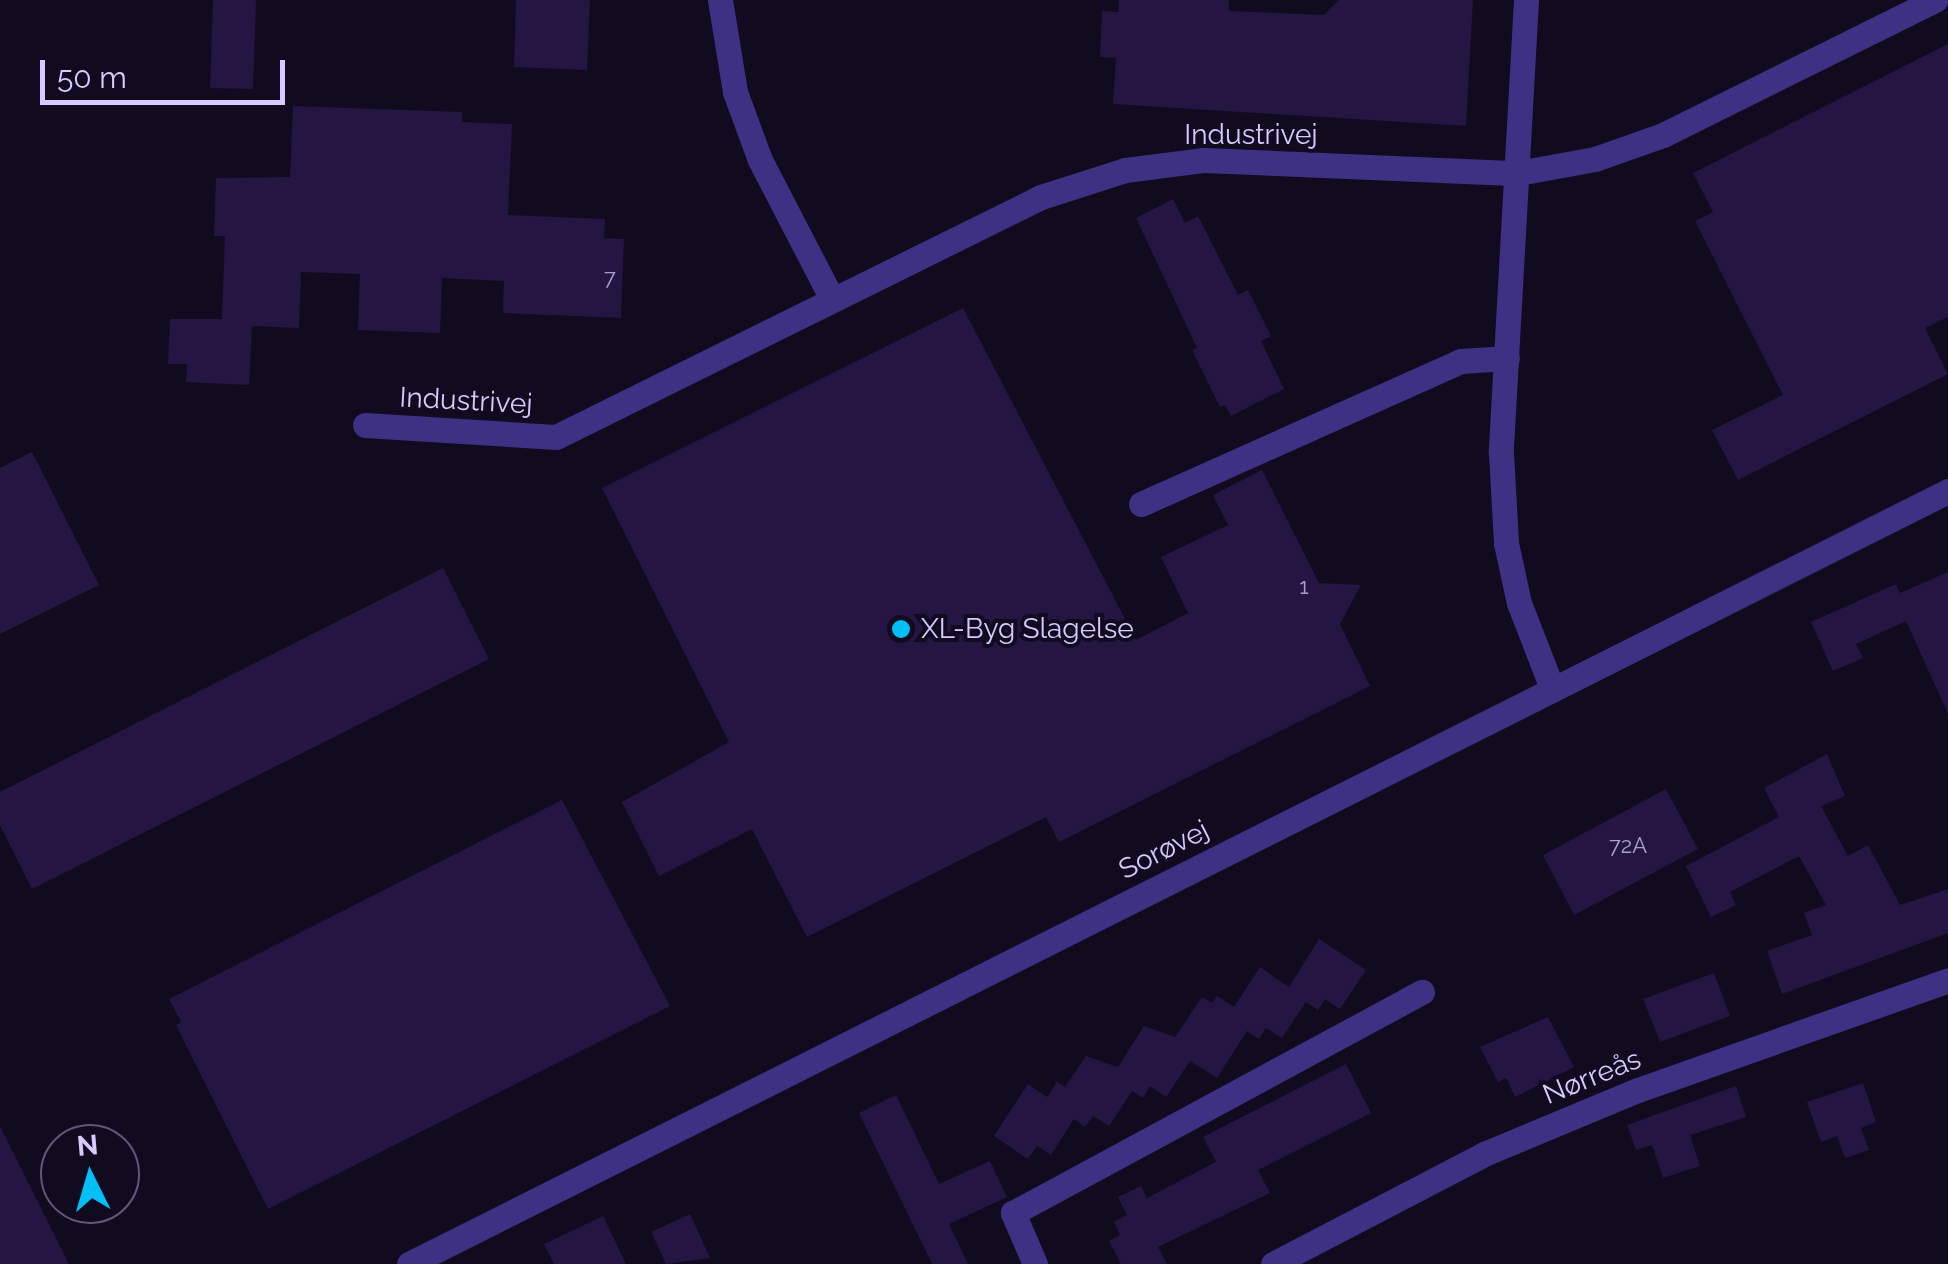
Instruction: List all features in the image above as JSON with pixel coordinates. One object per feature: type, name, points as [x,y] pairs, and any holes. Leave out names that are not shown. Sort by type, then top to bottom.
[{"type":"street","points":[[720,0],[735,92],[760,160],[831,298]]},
{"type":"street","points":[[1526,0],[1501,453],[1506,543],[1519,603],[1552,688]]},
{"type":"street","name":"Industrivej","points":[[364,425],[556,436],[1041,197],[1124,170],[1204,160],[1518,174],[1595,159],[1663,135],[1935,0]]},
{"type":"street","points":[[1141,504],[1461,361],[1507,358]]},
{"type":"street","name":"Sorøvej","points":[[409,1264],[1948,491]]},
{"type":"street","name":"Nørreås","points":[[1273,1264],[1502,1147],[1638,1090],[1948,980]]},
{"type":"street","points":[[1036,1264],[1014,1212],[1422,992]]},
{"type":"building","points":[[213,0],[256,0],[253,89],[210,88]]},
{"type":"building","points":[[516,0],[590,0],[587,70],[514,67]]},
{"type":"building","points":[[1119,0],[1229,0],[1229,11],[1324,15],[1339,0],[1473,0],[1466,126],[1113,104],[1116,58],[1100,57],[1102,11],[1118,12]]},
{"type":"building","points":[[1948,44],[1948,317],[1925,328],[1948,374],[1738,480],[1712,430],[1783,395],[1695,221],[1713,212],[1693,173]]},
{"type":"building","points":[[293,106],[462,112],[462,122],[512,124],[508,215],[605,219],[604,238],[624,239],[621,318],[503,313],[504,281],[442,278],[440,333],[358,330],[360,274],[301,272],[299,328],[252,326],[249,385],[186,382],[187,364],[168,364],[170,319],[222,319],[225,236],[214,236],[216,178],[290,177]]},
{"type":"building","points":[[1173,199],[1185,223],[1198,216],[1238,295],[1248,290],[1271,336],[1261,341],[1284,389],[1231,416],[1225,405],[1220,407],[1192,350],[1197,348],[1136,218]]},
{"type":"building","name":"XL-Byg Slagelse","points":[[963,308],[1136,640],[1188,613],[1161,557],[1228,525],[1213,495],[1262,470],[1319,583],[1361,585],[1340,624],[1370,686],[1059,842],[1046,817],[807,937],[752,829],[659,876],[622,802],[729,742],[602,488]]},
{"type":"building","points":[[32,452],[99,585],[0,634],[0,468]]},
{"type":"building","points":[[443,568],[489,659],[32,889],[0,825],[0,792]]},
{"type":"building","points":[[1948,572],[1948,714],[1906,621],[1856,644],[1863,658],[1833,671],[1811,622],[1896,584],[1900,593]]},
{"type":"building","points":[[1827,754],[1845,796],[1821,806],[1848,856],[1868,845],[1900,905],[1948,889],[1948,933],[1782,994],[1767,951],[1812,935],[1804,913],[1826,905],[1799,856],[1730,892],[1736,905],[1711,917],[1686,866],[1779,817],[1764,788]]},
{"type":"building","points":[[1666,789],[1698,849],[1574,915],[1543,855]]},
{"type":"building","points":[[562,800],[670,1006],[268,1209],[176,1025],[181,1022],[169,999]]},
{"type":"building","points":[[1319,939],[1366,970],[1340,1009],[1325,999],[1318,1010],[1306,1002],[1282,1038],[1266,1028],[1259,1039],[1247,1031],[1217,1078],[1190,1061],[1166,1097],[1150,1086],[1143,1098],[1132,1091],[1109,1126],[1093,1116],[1085,1127],[1074,1119],[1051,1155],[1037,1146],[1028,1159],[994,1136],[1028,1084],[1047,1097],[1057,1082],[1065,1087],[1086,1056],[1118,1067],[1144,1026],[1175,1037],[1202,997],[1212,1003],[1217,996],[1234,1007],[1260,967],[1289,987]]},
{"type":"building","points":[[1714,973],[1730,1016],[1660,1042],[1643,999]]},
{"type":"building","points":[[1548,1017],[1574,1067],[1515,1097],[1506,1078],[1498,1082],[1480,1047]]},
{"type":"building","points":[[1346,1064],[1371,1113],[1258,1170],[1270,1193],[1158,1247],[1167,1264],[1121,1264],[1109,1241],[1120,1235],[1114,1222],[1127,1215],[1118,1197],[1141,1186],[1147,1198],[1216,1162],[1203,1137]]},
{"type":"building","points":[[1863,1083],[1876,1122],[1861,1128],[1869,1150],[1845,1158],[1837,1136],[1821,1142],[1807,1102]]},
{"type":"building","points":[[1736,1086],[1746,1117],[1690,1135],[1700,1166],[1663,1178],[1652,1145],[1636,1150],[1627,1125]]},
{"type":"building","points":[[896,1095],[939,1184],[990,1161],[1007,1197],[949,1224],[968,1264],[932,1264],[859,1113]]},
{"type":"building","points":[[0,1126],[40,1206],[40,1224],[49,1224],[69,1264],[0,1264]]},
{"type":"building","points":[[690,1214],[710,1258],[666,1264],[651,1232]]},
{"type":"building","points":[[603,1216],[626,1264],[554,1264],[544,1244]]},
{"type":"place","name":"XL-Byg Slagelse","points":[[901,629]]}]
